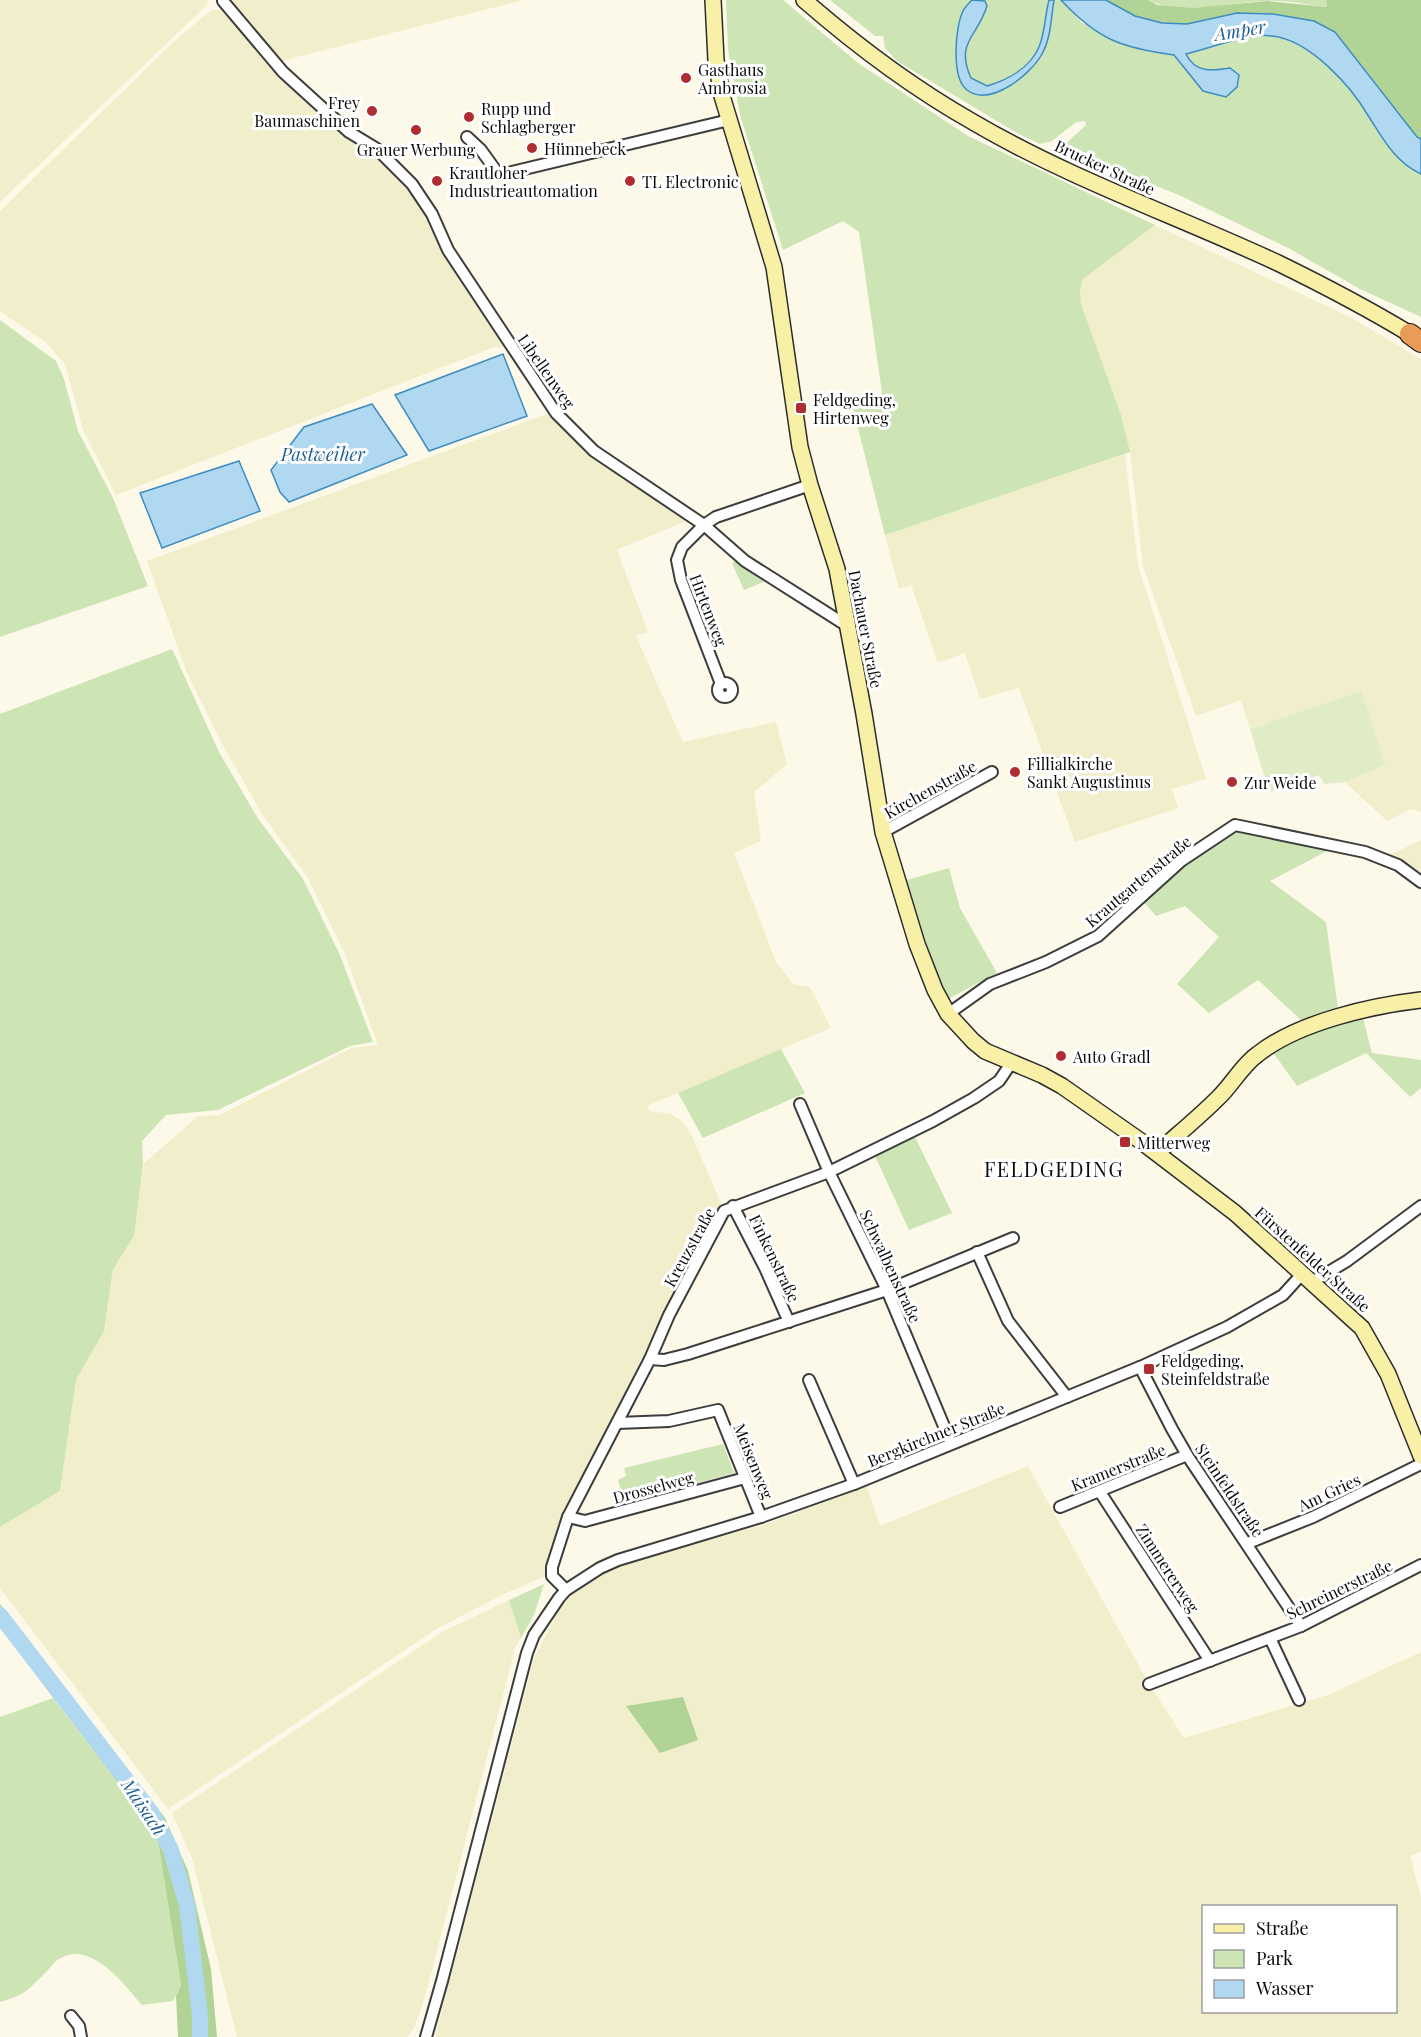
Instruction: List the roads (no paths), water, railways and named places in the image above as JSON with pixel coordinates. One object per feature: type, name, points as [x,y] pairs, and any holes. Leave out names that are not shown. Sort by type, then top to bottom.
[{"type":"street","name":"Dachauer Straße","points":[[713,0],[716,60],[722,96],[774,267],[800,447],[837,569],[849,627],[883,832],[917,944],[935,990],[948,1014],[973,1041],[985,1051],[1062,1086],[1156,1153]]},
{"type":"street","name":"Brucker Straße","points":[[804,0],[862,48],[928,95],[975,123],[1066,170],[1277,263],[1356,302],[1417,338]]},
{"type":"street","name":"Libellenweg","points":[[223,1],[283,72],[349,132],[377,149],[412,184],[432,214],[448,250],[556,413],[594,451],[704,525],[745,561],[849,627]]},
{"type":"street","points":[[467,137],[481,150],[499,175],[729,120]]},
{"type":"street","name":"Hirtenweg","points":[[721,684],[681,580],[676,560],[682,547],[704,525],[716,518],[810,485]]},
{"type":"street","name":"Kirchenstraße","points":[[883,832],[992,772]]},
{"type":"street","name":"Krautgartenstraße","points":[[948,1014],[990,984],[1047,962],[1098,936],[1181,861],[1235,825],[1365,852],[1398,865],[1421,882]]},
{"type":"street","points":[[1156,1153],[1219,1097],[1255,1055],[1278,1040],[1313,1026],[1383,1005],[1421,1000]]},
{"type":"street","name":"Kreuzstraße","points":[[566,1590],[552,1576],[552,1567],[568,1517],[724,1210],[830,1172],[933,1121],[999,1081],[1012,1062]]},
{"type":"street","name":"Schwalbenstraße","points":[[800,1104],[887,1290],[951,1443]]},
{"type":"street","name":"Fürstenfelder Straße","points":[[1156,1153],[1235,1213],[1362,1328],[1388,1374],[1421,1456]]},
{"type":"street","name":"Finkenstraße","points":[[733,1206],[765,1268],[789,1322]]},
{"type":"street","name":"Bergkirchner Straße","points":[[426,2037],[527,1653],[546,1615],[566,1590],[600,1568],[618,1560],[761,1517],[854,1484],[1140,1367],[1236,1322],[1283,1295],[1307,1278],[1347,1261],[1421,1206]]},
{"type":"street","points":[[650,1359],[664,1360],[887,1290],[1012,1239]]},
{"type":"street","points":[[977,1252],[1008,1321],[1067,1397]]},
{"type":"street","name":"Steinfeldstraße","points":[[1140,1367],[1187,1455],[1248,1543],[1301,1626]]},
{"type":"street","points":[[809,1380],[854,1484]]},
{"type":"street","name":"Meisenweg","points":[[617,1423],[669,1420],[718,1410],[761,1517]]},
{"type":"street","name":"Kramerstraße","points":[[1060,1507],[1187,1455]]},
{"type":"street","name":"Am Gries","points":[[1248,1543],[1313,1517],[1421,1464]]},
{"type":"street","name":"Drosselweg","points":[[568,1517],[585,1521],[745,1478]]},
{"type":"street","name":"Zimmererweg","points":[[1100,1492],[1210,1661]]},
{"type":"street","name":"Schreinerstraße","points":[[1149,1684],[1301,1626],[1421,1565]]},
{"type":"street","points":[[1270,1638],[1299,1700]]},
{"type":"street","points":[[71,2016],[79,2026],[81,2037]]},
{"type":"water","points":[[972,0],[985,1],[987,6],[969,40],[965,56],[971,78],[987,86],[1010,77],[1030,61],[1041,42],[1049,0],[1054,0],[1047,41],[1037,62],[1020,79],[998,92],[987,95],[967,90],[958,75],[956,52],[958,28],[964,10]]},
{"type":"water","name":"Amper","points":[[1061,0],[1106,0],[1135,16],[1162,23],[1187,24],[1237,13],[1273,14],[1314,21],[1335,32],[1417,137],[1421,139],[1421,174],[1397,157],[1352,92],[1328,66],[1301,46],[1286,39],[1262,36],[1240,39],[1186,54],[1199,68],[1217,70],[1230,68],[1239,75],[1237,87],[1226,97],[1203,91],[1174,55],[1139,49],[1111,40],[1086,24]]},
{"type":"water","points":[[503,354],[527,416],[429,451],[395,395]]},
{"type":"water","name":"Pastweiher","points":[[372,404],[407,455],[289,502],[280,492],[271,470],[304,427]]},
{"type":"water","points":[[239,461],[260,511],[162,548],[140,493]]},
{"type":"waterway","name":"Maisach","points":[[0,1615],[151,1812],[171,1850],[187,1905],[200,2015],[200,2037]]},
{"type":"place","name":"Gasthaus Ambrosia","points":[[686,78]]},
{"type":"place","name":"Frey Baumaschinen","points":[[372,111]]},
{"type":"place","name":"Rupp und Schlagberger","points":[[469,117]]},
{"type":"place","name":"Grauer Werbung","points":[[416,130]]},
{"type":"place","name":"Hünnebeck","points":[[532,148]]},
{"type":"place","name":"Krautloher Industrieautomation","points":[[437,181]]},
{"type":"place","name":"TL Electronic","points":[[630,181]]},
{"type":"place","name":"Feldgeding, Hirtenweg","points":[[801,408]]},
{"type":"place","name":"Fillialkirche Sankt Augustinus","points":[[1015,772]]},
{"type":"place","name":"Zur Weide","points":[[1232,782]]},
{"type":"place","name":"Auto Gradl","points":[[1061,1056]]},
{"type":"place","name":"Mitterweg","points":[[1125,1142]]},
{"type":"place","name":"Feldgeding, Steinfeldstraße","points":[[1149,1369]]},
{"type":"district","name":"FELDGEDING","points":[[1054,1168]]}]
